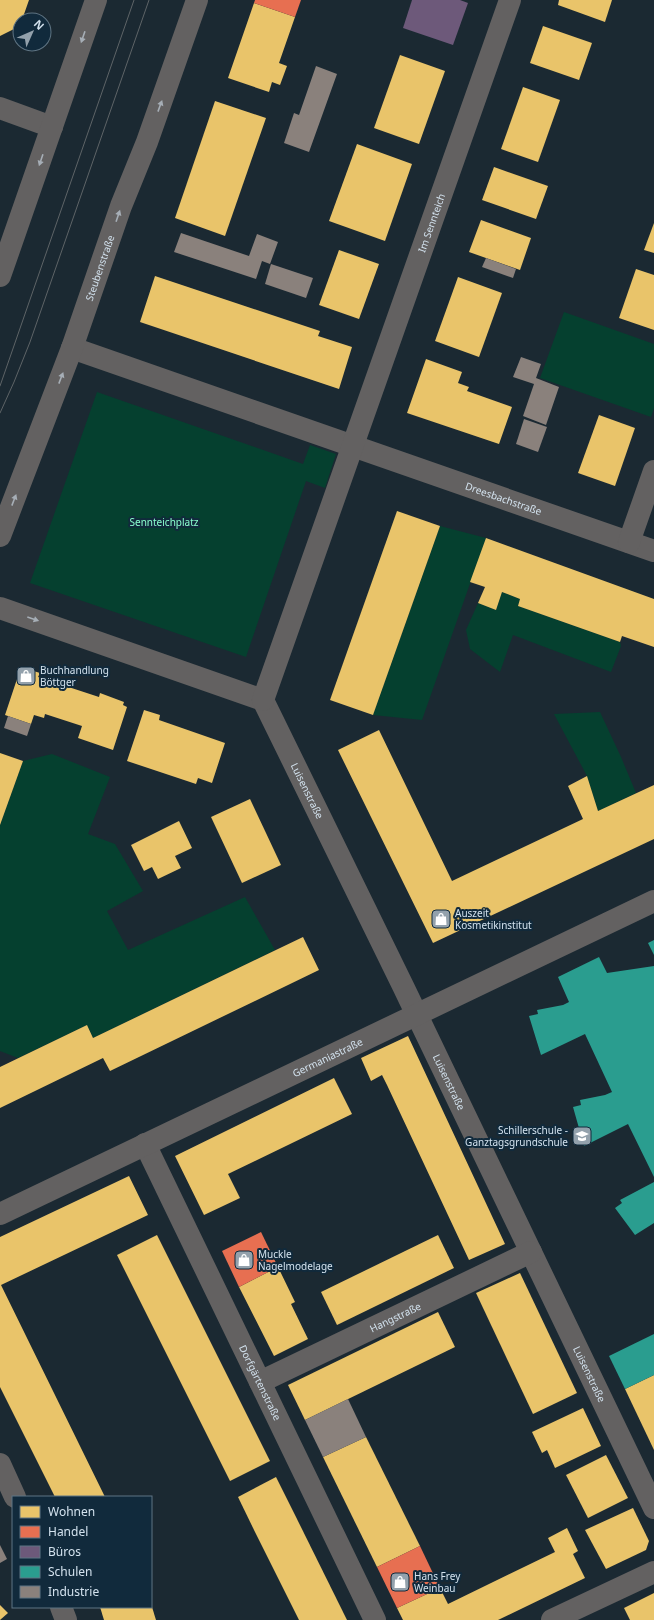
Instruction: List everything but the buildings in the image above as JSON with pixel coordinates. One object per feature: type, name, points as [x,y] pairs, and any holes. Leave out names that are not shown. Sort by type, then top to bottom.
[{"type":"street","points":[[0,276],[96,0]]},
{"type":"street","name":"Steubenstraße","points":[[0,536],[72,348],[121,206],[147,142],[198,0]]},
{"type":"street","name":"Im Sennteich","points":[[353,446],[510,0]]},
{"type":"street","points":[[0,108],[52,127]]},
{"type":"street","points":[[0,608],[263,700],[353,446],[72,348]]},
{"type":"street","name":"Dreesbachstraße","points":[[353,446],[654,551]]},
{"type":"street","points":[[629,542],[654,472]]},
{"type":"street","name":"Luisenstraße","points":[[263,700],[654,1508]]},
{"type":"street","name":"Germaniastraße","points":[[0,1214],[654,901]]},
{"type":"street","name":"Dorfgärtenstraße","points":[[145,1144],[375,1620]]},
{"type":"street","name":"Hangstraße","points":[[260,1382],[531,1252]]},
{"type":"street","points":[[0,1464],[15,1496]]},
{"type":"street","points":[[552,1620],[654,1572]]},
{"type":"street","points":[[61,1608],[66,1620]]},
{"type":"green space","points":[[564,312],[654,344],[654,408],[651,417],[540,378]]},
{"type":"green space","name":"Sennteichplatz","points":[[97,392],[303,464],[310,445],[336,454],[325,488],[306,481],[246,657],[30,583]]},
{"type":"green space","points":[[440,526],[486,538],[422,720],[373,715]]},
{"type":"green space","points":[[502,592],[520,599],[518,606],[620,642],[621,646],[611,672],[513,635],[500,672],[470,649],[466,630],[478,603],[496,610]]},
{"type":"green space","points":[[600,712],[636,793],[598,811],[587,776],[554,714]]},
{"type":"green space","points":[[52,754],[110,777],[88,834],[115,844],[143,891],[107,911],[128,950],[245,897],[275,950],[93,1038],[87,1025],[18,1058],[0,1051],[0,825],[23,761]]},
{"type":"tram line","points":[[0,386],[134,0]]},
{"type":"tram line","points":[[0,413],[30,342],[149,0]]},
{"type":"place","name":"Buchhandlung Böttger","points":[[26,676]]},
{"type":"place","name":"Auszeit Kosmetikinstitut","points":[[441,919]]},
{"type":"place","name":"Schillerschule - Ganztagsgrundschule","points":[[582,1136]]},
{"type":"place","name":"Muckle Nagelmodelage","points":[[244,1260]]},
{"type":"place","name":"Hans Frey Weinbau","points":[[400,1582]]}]
